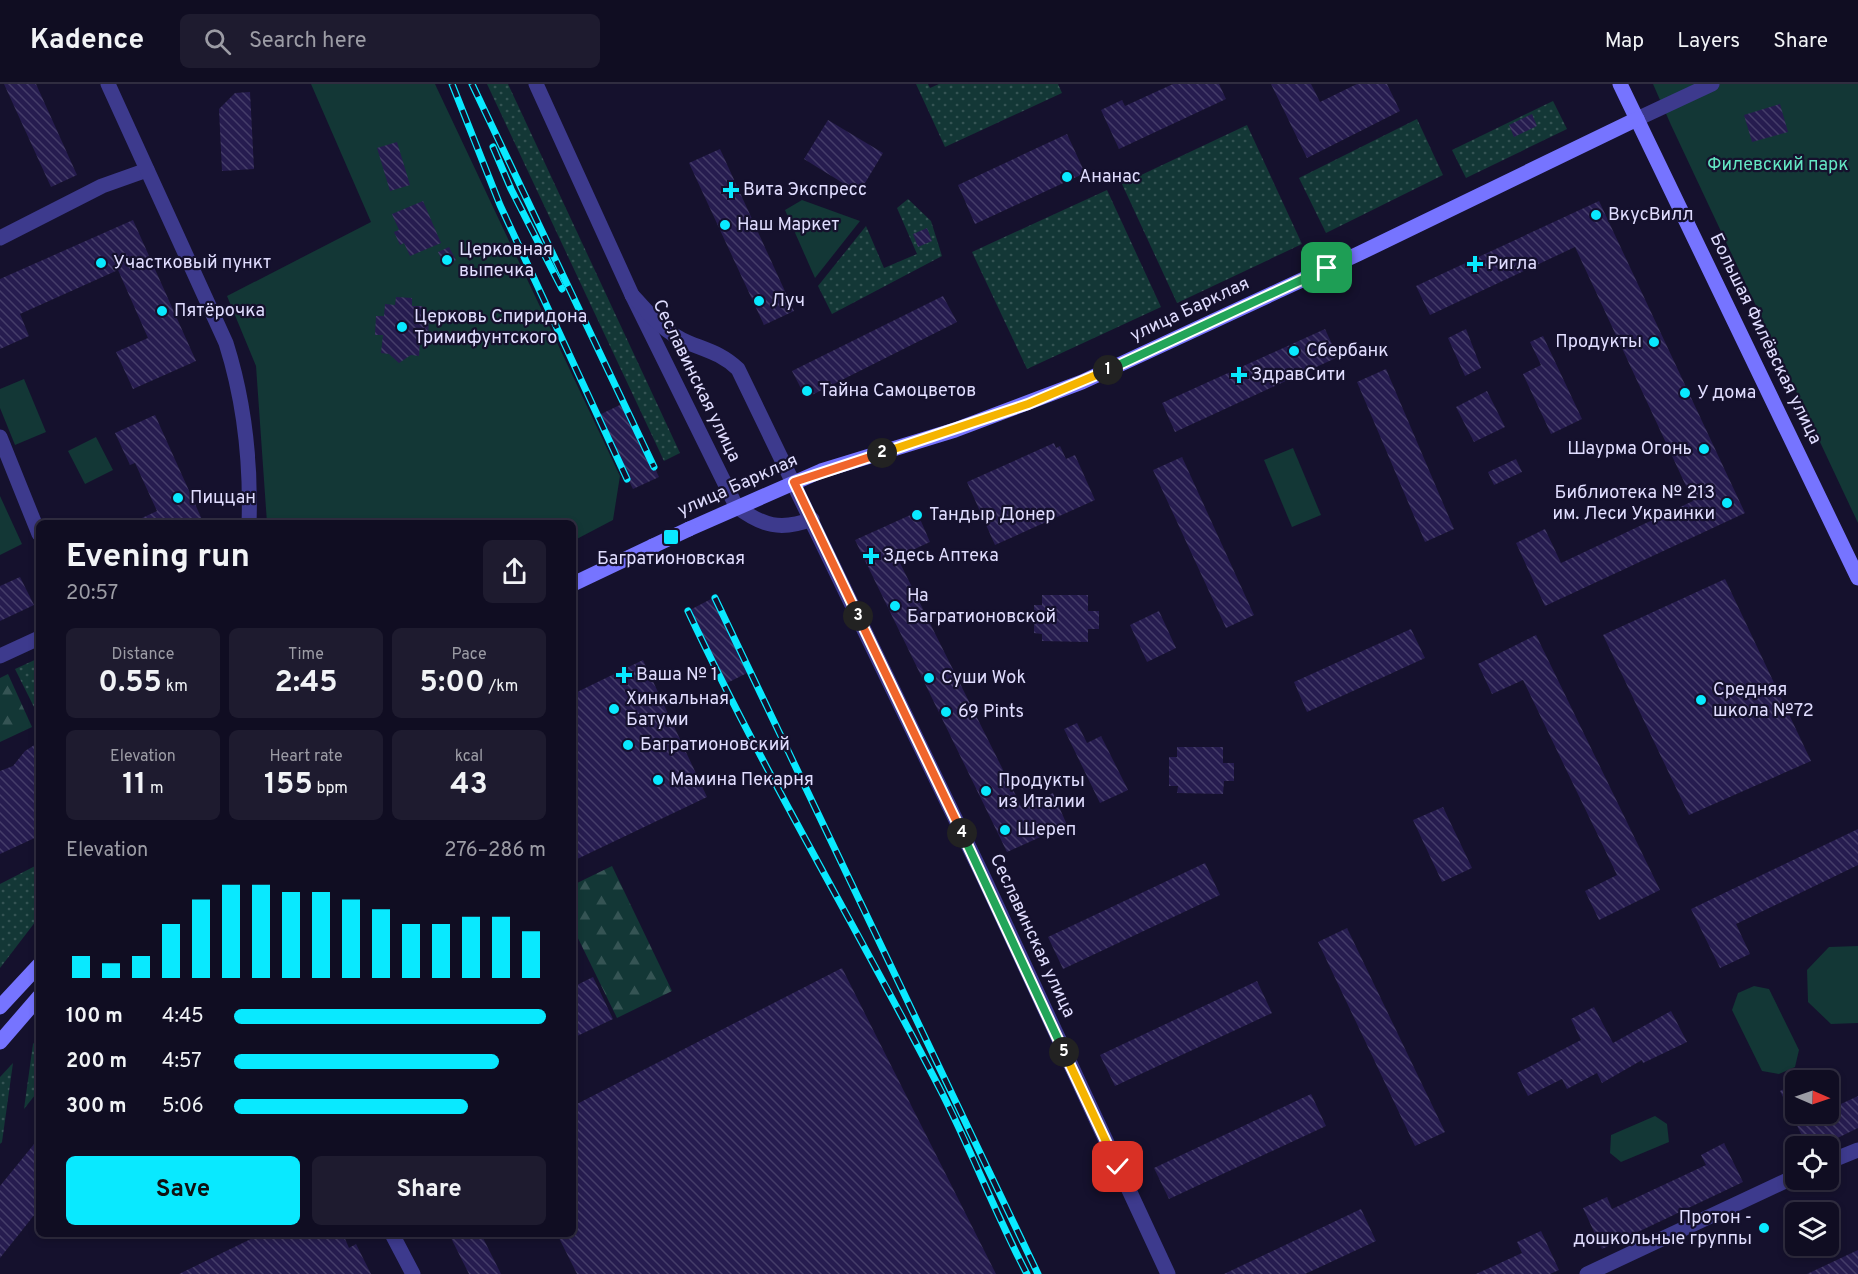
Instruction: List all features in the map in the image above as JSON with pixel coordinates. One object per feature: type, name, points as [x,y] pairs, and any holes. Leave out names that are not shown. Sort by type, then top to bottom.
[{"type":"main road","name":"Большая Филёвская улица","points":[[1620,84],[1858,578]]},
{"type":"main road","name":"улица Барклая","points":[[576,583],[736,506],[821,471],[955,430],[1082,382],[1358,254],[1637,118]]},
{"type":"main road","points":[[3,1002],[36,968]]},
{"type":"main road","points":[[0,1042],[36,1000]]},
{"type":"street","points":[[108,84],[226,343],[235,372],[247,459],[249,520]]},
{"type":"street","name":"Сеславинская улица","points":[[536,84],[632,295],[736,506],[752,519],[769,526],[785,528],[812,519]]},
{"type":"street","name":"улица Барклая","points":[[1637,118],[1712,84]]},
{"type":"street","points":[[0,238],[102,186],[147,170]]},
{"type":"street","name":"Сеславинская улица","points":[[632,295],[665,329],[689,343],[708,348],[738,369],[983,876],[1168,1274]]},
{"type":"street","points":[[0,438],[36,527]]},
{"type":"street","points":[[0,656],[36,639]]},
{"type":"street","points":[[1839,1158],[1858,1150]]},
{"type":"street","points":[[1587,1274],[1785,1181]]},
{"type":"street","points":[[394,1237],[413,1274]]},
{"type":"green space","points":[[311,84],[435,84],[620,476],[613,520],[576,539],[576,520],[267,520],[256,366],[227,296],[371,222]]},
{"type":"green space","points":[[487,84],[508,84],[680,453],[664,461]]},
{"type":"green space","points":[[916,84],[928,84],[930,88],[939,84],[1058,84],[1062,93],[945,147]]},
{"type":"green space","name":"Филевский парк","points":[[1653,84],[1858,84],[1858,523],[1671,125]]},
{"type":"green space","points":[[1553,101],[1567,129],[1466,178],[1452,150]]},
{"type":"green space","points":[[1417,119],[1443,175],[1326,233],[1299,178]]},
{"type":"green space","points":[[1247,125],[1302,244],[1177,303],[1122,184]]},
{"type":"green space","points":[[1107,190],[1161,307],[1027,369],[972,252]]},
{"type":"green space","points":[[908,199],[931,221],[942,256],[832,314],[818,286],[866,226],[884,268],[917,254],[897,208]]},
{"type":"green space","points":[[802,200],[860,221],[815,278],[785,210]]},
{"type":"green space","points":[[24,379],[46,432],[15,445],[0,408],[0,389]]},
{"type":"green space","points":[[96,437],[113,470],[85,484],[68,451]]},
{"type":"green space","points":[[1293,448],[1321,515],[1292,527],[1264,460]]},
{"type":"green space","points":[[0,496],[22,544],[0,555]]},
{"type":"green space","points":[[36,659],[36,711],[15,669]]},
{"type":"green space","points":[[8,674],[32,727],[0,742],[0,678]]},
{"type":"green space","points":[[36,866],[36,921],[0,968],[0,884]]},
{"type":"green space","points":[[612,866],[672,991],[617,1018],[576,934],[576,884]]},
{"type":"green space","points":[[1858,946],[1858,1023],[1831,1024],[1808,1002],[1807,970],[1829,947]]},
{"type":"green space","points":[[1754,986],[1769,989],[1799,1050],[1795,1067],[1779,1074],[1762,1071],[1732,1010],[1738,993]]},
{"type":"green space","points":[[36,1040],[36,1094],[24,1109],[33,1044]]},
{"type":"green space","points":[[13,1063],[2,1142],[0,1144],[0,1077]]},
{"type":"green space","points":[[1655,1116],[1667,1124],[1669,1142],[1621,1162],[1610,1153],[1611,1135]]},
{"type":"building","points":[[4,84],[36,84],[77,175],[51,187]]},
{"type":"building","points":[[1173,84],[1219,84],[1226,99],[1119,149],[1101,110],[1122,100],[1125,106]]},
{"type":"building","points":[[1271,84],[1311,84],[1320,102],[1357,84],[1387,84],[1400,111],[1307,158]]},
{"type":"building","points":[[250,92],[254,169],[222,171],[219,109],[235,93]]},
{"type":"building","points":[[1780,104],[1788,132],[1752,142],[1744,115]]},
{"type":"building","points":[[1532,114],[1537,126],[1514,137],[1509,125]]},
{"type":"building","points":[[828,120],[883,153],[859,193],[804,159]]},
{"type":"building","points":[[1067,134],[1085,173],[975,224],[958,185]]},
{"type":"building","points":[[397,142],[410,185],[390,191],[377,148]]},
{"type":"building","points":[[720,149],[794,311],[764,325],[689,163]]},
{"type":"building","points":[[423,201],[441,243],[410,256],[404,243],[400,245],[394,232],[399,230],[392,214]]},
{"type":"building","points":[[1599,201],[1745,513],[1545,606],[1516,543],[1545,529],[1561,563],[1693,501],[1575,247],[1430,315],[1416,286]]},
{"type":"building","points":[[133,220],[196,361],[133,389],[116,352],[148,338],[118,270],[20,314],[29,336],[0,349],[0,279]]},
{"type":"building","points":[[927,228],[932,241],[918,247],[913,234]]},
{"type":"building","points":[[449,247],[456,260],[444,265],[438,252]]},
{"type":"building","points":[[943,296],[957,322],[806,398],[792,371]]},
{"type":"building","name":"Церковь Спиридона Тримифунтского","points":[[396,297],[412,298],[412,306],[422,306],[421,319],[429,319],[428,338],[420,338],[419,356],[411,355],[399,363],[389,354],[381,353],[383,335],[375,335],[376,316],[384,316],[385,304],[395,305]]},
{"type":"building","points":[[1325,329],[1338,357],[1175,432],[1162,403]]},
{"type":"building","points":[[1466,329],[1481,368],[1465,376],[1448,338]]},
{"type":"building","points":[[1543,336],[1582,419],[1551,434],[1523,374],[1541,365],[1530,342]]},
{"type":"building","points":[[1386,369],[1454,529],[1425,542],[1357,382]]},
{"type":"building","points":[[1487,391],[1505,427],[1474,442],[1456,407]]},
{"type":"building","points":[[624,403],[659,477],[633,489],[597,416]]},
{"type":"building","points":[[155,415],[202,520],[138,520],[157,511],[135,463],[130,465],[115,433]]},
{"type":"building","points":[[1054,443],[1056,448],[1060,446],[1066,459],[1075,455],[1095,500],[995,545],[967,482]]},
{"type":"building","points":[[1182,457],[1254,615],[1226,628],[1153,470]]},
{"type":"building","points":[[1516,459],[1522,472],[1494,485],[1488,472]]},
{"type":"building","points":[[917,512],[930,542],[897,557],[1022,808],[1053,793],[1067,825],[1007,852],[855,540]]},
{"type":"building","points":[[20,577],[34,605],[0,621],[0,586]]},
{"type":"building","points":[[1725,579],[1811,761],[1689,815],[1603,635]]},
{"type":"building","points":[[1042,595],[1088,595],[1088,611],[1099,611],[1099,629],[1088,629],[1088,642],[1042,641],[1042,634],[1034,633],[1034,605],[1042,605]]},
{"type":"building","points":[[715,599],[749,672],[723,685],[688,611]]},
{"type":"building","points":[[1159,611],[1176,648],[1147,662],[1130,625]]},
{"type":"building","points":[[1411,629],[1425,658],[1307,712],[1294,682]]},
{"type":"building","points":[[1536,635],[1660,890],[1599,920],[1585,891],[1617,875],[1523,680],[1492,694],[1478,664]]},
{"type":"building","name":"Багратионовский","points":[[643,660],[707,797],[576,860],[576,693]]},
{"type":"building","points":[[1077,723],[1087,743],[1101,736],[1128,790],[1100,803],[1064,729]]},
{"type":"building","points":[[36,744],[36,837],[0,854],[0,771],[13,766],[25,751]]},
{"type":"building","points":[[1177,747],[1223,747],[1223,763],[1234,763],[1234,781],[1224,781],[1223,794],[1177,793],[1178,786],[1169,786],[1169,757],[1177,757]]},
{"type":"building","points":[[1443,807],[1472,868],[1442,882],[1413,820]]},
{"type":"building","points":[[1858,829],[1858,865],[1736,924],[1750,954],[1720,968],[1691,909]]},
{"type":"building","points":[[1205,863],[1220,895],[1063,969],[1048,937]]},
{"type":"building","points":[[1347,928],[1445,1132],[1415,1146],[1318,942]]},
{"type":"building","points":[[842,968],[996,1274],[577,1274],[558,1237],[576,1237],[576,1104]]},
{"type":"building","points":[[593,977],[613,1019],[576,1037],[576,986]]},
{"type":"building","points":[[1257,981],[1272,1013],[1115,1086],[1100,1055]]},
{"type":"building","points":[[1594,1007],[1613,1043],[1671,1011],[1687,1042],[1643,1063],[1642,1060],[1602,1083],[1597,1073],[1567,1089],[1562,1079],[1528,1096],[1517,1073],[1581,1040],[1571,1019]]},
{"type":"building","points":[[1785,1088],[1785,1101],[1780,1091]]},
{"type":"building","points":[[1311,1094],[1326,1126],[1169,1199],[1154,1168]]},
{"type":"building","points":[[1858,1096],[1858,1128],[1839,1137],[1802,1136],[1796,1124],[1839,1124],[1839,1105]]},
{"type":"building","points":[[36,1142],[36,1213],[0,1258],[0,1186]]},
{"type":"building","points":[[1724,1143],[1743,1182],[1602,1249],[1583,1208],[1607,1197],[1612,1209],[1706,1165],[1701,1155]]},
{"type":"building","points":[[1361,1209],[1376,1241],[1305,1274],[1224,1274]]},
{"type":"building","points":[[1541,1231],[1559,1270],[1550,1274],[1476,1274],[1522,1253],[1517,1242]]},
{"type":"building","points":[[255,1237],[344,1237],[349,1248],[356,1244],[371,1274],[179,1274]]},
{"type":"building","points":[[450,1237],[482,1237],[501,1274],[469,1274]]},
{"type":"building","points":[[1858,1250],[1858,1274],[1807,1274]]},
{"type":"railway","points":[[452,84],[500,205],[627,479]]},
{"type":"railway","points":[[472,84],[654,467]]},
{"type":"railway","points":[[493,147],[511,189],[562,289]]},
{"type":"railway","points":[[715,598],[1038,1274]]},
{"type":"railway","points":[[688,611],[748,733],[942,1093],[1027,1274]]},
{"type":"place","name":"Ананас","points":[[1067,177]]},
{"type":"place","name":"Вита Экспресс","points":[[731,190]]},
{"type":"place","name":"ВкусВилл","points":[[1596,215]]},
{"type":"place","name":"Наш Маркет","points":[[725,225]]},
{"type":"place","name":"Церковная выпечка","points":[[447,260]]},
{"type":"place","name":"Участковый пункт","points":[[101,263]]},
{"type":"place","name":"Ригла","points":[[1475,264]]},
{"type":"place","name":"Луч","points":[[759,301]]},
{"type":"place","name":"Пятёрочка","points":[[162,311]]},
{"type":"place","name":"Церковь Спиридона Тримифунтского","points":[[402,327]]},
{"type":"place","name":"Продукты","points":[[1654,342]]},
{"type":"place","name":"Сбербанк","points":[[1294,351]]},
{"type":"place","name":"ЗдравСити","points":[[1239,375]]},
{"type":"place","name":"Тайна Самоцветов","points":[[807,391]]},
{"type":"place","name":"У дома","points":[[1685,393]]},
{"type":"place","name":"Шаурма Огонь","points":[[1704,449]]},
{"type":"place","name":"Пиццан","points":[[178,498]]},
{"type":"place","name":"Библиотека № 213 им. Леси Украинки","points":[[1727,503]]},
{"type":"place","name":"Тандыр Донер","points":[[917,515]]},
{"type":"place","name":"Багратионовская","points":[[671,537]]},
{"type":"place","name":"Здесь Аптека","points":[[871,556]]},
{"type":"place","name":"На Багратионовской","points":[[895,606]]},
{"type":"place","name":"Ваша № 1","points":[[624,675]]},
{"type":"place","name":"Суши Wok","points":[[929,678]]},
{"type":"place","name":"Средняя школа №72","points":[[1701,700]]},
{"type":"place","name":"Хинкальная Батуми","points":[[614,709]]},
{"type":"place","name":"69 Pints","points":[[946,712]]},
{"type":"place","name":"Багратионовский","points":[[628,745]]},
{"type":"place","name":"Мамина Пекарня","points":[[658,780]]},
{"type":"place","name":"Продукты из Италии","points":[[986,791]]},
{"type":"place","name":"Шереп","points":[[1005,830]]},
{"type":"place","name":"Протон - дошкольные группы","points":[[1764,1228]]},
{"type":"route","points":[[1118,1167],[983,876],[794,482],[821,471],[912,444],[1028,404],[1082,382],[1327,268]]}]
